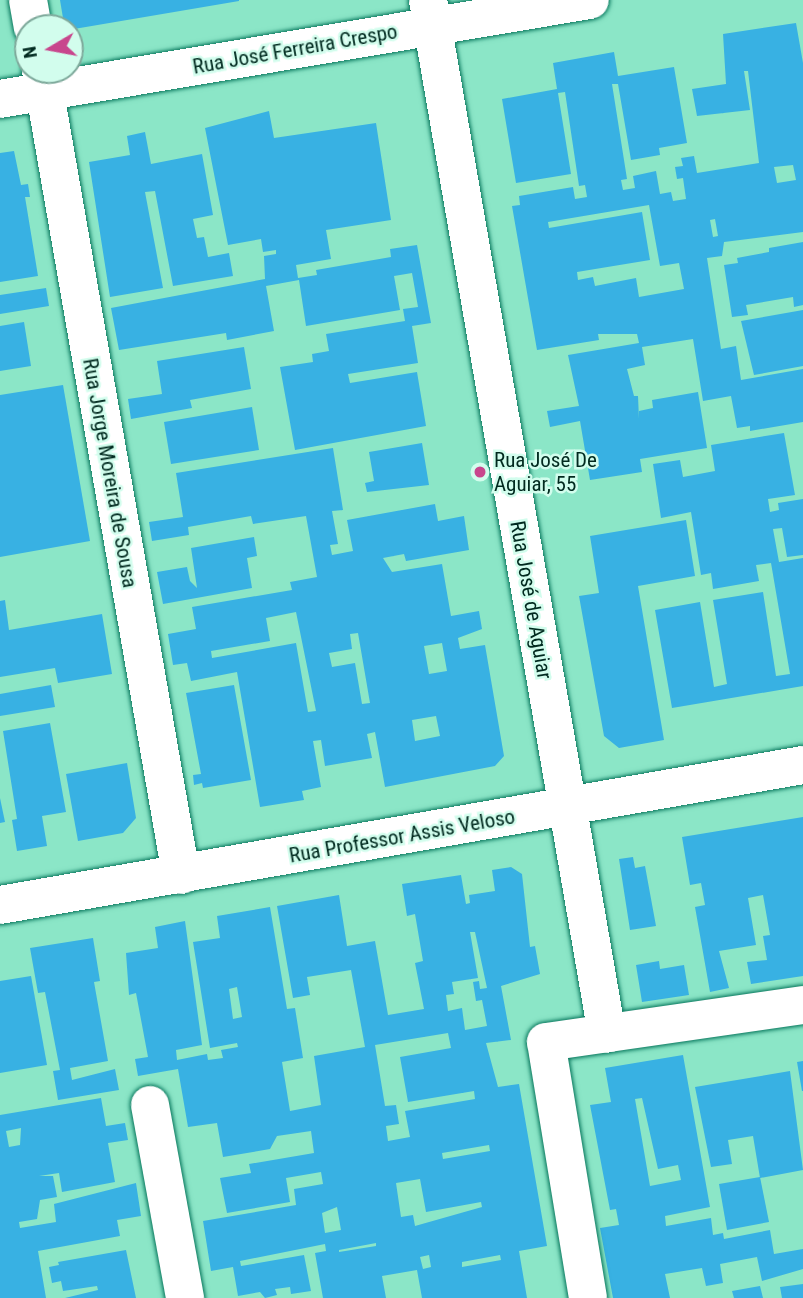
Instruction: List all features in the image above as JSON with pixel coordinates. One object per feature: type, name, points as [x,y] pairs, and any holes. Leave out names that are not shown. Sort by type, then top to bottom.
[{"type":"street","name":"Rua José Ferreira Crespo","points":[[84,74],[430,13],[590,0]]},
{"type":"street","name":"Rua José de Aguiar","points":[[430,13],[607,1034]]},
{"type":"street","name":"Rua José Ferreira Crespo","points":[[0,99],[36,84]]},
{"type":"street","name":"Rua Jorge Moreira de Sousa","points":[[44,84],[181,875]]},
{"type":"street","name":"Rua Professor Assis Veloso","points":[[0,905],[803,765]]},
{"type":"street","points":[[588,1298],[546,1046],[548,1042],[803,1005]]},
{"type":"street","points":[[150,1105],[185,1298]]},
{"type":"building","points":[[60,0],[239,0],[84,27],[84,14],[62,14]]},
{"type":"building","points":[[796,23],[803,63],[803,232],[724,242],[722,256],[707,258],[721,349],[736,346],[741,380],[803,369],[803,422],[750,431],[750,426],[737,428],[731,396],[703,401],[693,339],[642,347],[645,365],[627,369],[634,396],[638,396],[639,419],[639,411],[653,408],[652,400],[698,392],[707,448],[640,459],[642,472],[590,480],[580,421],[550,427],[547,411],[579,406],[568,355],[639,343],[637,334],[598,334],[599,340],[537,350],[512,206],[520,205],[519,196],[573,187],[575,199],[587,197],[585,185],[579,186],[565,92],[558,93],[571,174],[516,183],[502,99],[557,89],[553,63],[614,52],[618,76],[674,67],[687,143],[659,148],[660,155],[631,160],[618,84],[612,84],[627,179],[621,180],[623,190],[635,188],[633,176],[656,171],[660,194],[671,192],[673,201],[686,199],[683,178],[677,179],[675,167],[683,166],[681,158],[694,156],[697,173],[759,163],[748,71],[744,71],[750,110],[697,116],[692,89],[726,84],[723,34]],"holes":[[[793,165],[796,180],[777,183],[774,167]],[[649,205],[660,266],[679,263],[684,289],[639,297],[636,278],[595,286],[593,277],[578,280],[577,272],[650,260],[642,212],[549,228],[548,222]],[[715,219],[718,236],[713,237],[710,220]]]},
{"type":"building","points":[[269,111],[274,138],[376,123],[391,220],[326,230],[331,259],[296,265],[298,278],[317,275],[316,270],[391,257],[390,249],[417,245],[431,323],[412,326],[418,363],[348,374],[350,383],[417,372],[426,426],[295,450],[280,367],[313,362],[312,354],[329,351],[326,334],[405,321],[403,309],[418,307],[412,273],[394,276],[400,310],[306,326],[299,280],[266,286],[274,331],[227,340],[226,333],[119,350],[111,308],[265,279],[264,256],[276,254],[276,250],[263,252],[261,239],[228,245],[205,128]]},
{"type":"building","points":[[145,132],[151,164],[202,154],[213,215],[193,219],[197,238],[204,237],[208,257],[229,253],[233,276],[173,286],[155,191],[145,192],[163,288],[110,297],[89,162],[130,155],[127,136]]},
{"type":"building","points":[[14,151],[21,185],[28,184],[30,197],[25,197],[38,276],[0,282],[0,153]]},
{"type":"building","points":[[803,242],[803,305],[794,307],[793,297],[746,305],[748,315],[732,317],[724,265],[738,263],[737,258],[769,252],[769,248]]},
{"type":"building","points":[[46,288],[49,306],[0,314],[0,295]]},
{"type":"building","points":[[803,310],[803,366],[754,375],[741,321]]},
{"type":"building","points":[[24,322],[31,366],[0,371],[0,326]]},
{"type":"building","points":[[244,347],[251,389],[190,400],[192,408],[131,419],[128,399],[162,394],[157,361]]},
{"type":"building","points":[[63,385],[90,541],[0,557],[0,395]]},
{"type":"building","points":[[252,407],[259,450],[171,464],[164,422]]},
{"type":"building","points":[[784,433],[795,495],[768,499],[770,512],[779,510],[778,503],[803,499],[803,555],[787,557],[782,528],[773,529],[779,562],[803,558],[803,686],[672,708],[655,610],[700,602],[714,687],[727,684],[713,600],[763,592],[776,676],[790,674],[771,563],[756,565],[759,581],[713,589],[711,573],[701,575],[691,512],[661,518],[653,464],[680,460],[683,477],[715,471],[711,445]]},
{"type":"building","points":[[422,443],[429,485],[367,492],[365,483],[374,481],[369,452]]},
{"type":"building","points":[[333,448],[343,510],[332,511],[338,544],[330,545],[332,555],[353,551],[347,520],[435,504],[438,521],[464,516],[469,550],[406,561],[404,554],[383,558],[392,572],[442,564],[451,616],[479,611],[482,629],[458,638],[460,649],[485,645],[504,756],[495,766],[385,787],[375,732],[367,734],[372,758],[325,766],[321,740],[313,741],[321,787],[302,791],[304,800],[260,807],[237,672],[191,681],[187,663],[173,665],[168,634],[196,629],[192,607],[292,590],[290,582],[317,577],[306,516],[253,524],[251,516],[188,527],[189,535],[152,541],[149,522],[183,517],[176,473]],"holes":[[[296,612],[316,711],[308,712],[296,643],[212,658],[211,651],[270,641],[266,618]],[[358,633],[370,703],[362,704],[355,663],[332,667],[329,653],[352,649],[350,634]],[[442,643],[447,671],[429,674],[424,646]],[[436,716],[440,736],[415,741],[412,720]]]},
{"type":"building","points":[[686,520],[695,576],[638,586],[664,740],[619,748],[604,736],[579,596],[599,593],[590,536]]},
{"type":"building","points":[[254,537],[257,556],[247,558],[252,588],[163,604],[157,572],[187,567],[190,581],[197,588],[191,548]]},
{"type":"building","points":[[5,600],[9,630],[102,614],[112,674],[58,683],[55,668],[0,677],[0,601]]},
{"type":"building","points":[[51,685],[55,707],[0,716],[0,694]]},
{"type":"building","points":[[234,685],[251,780],[203,788],[202,783],[194,785],[193,775],[201,774],[186,693]]},
{"type":"building","points":[[50,723],[66,812],[42,816],[47,846],[17,851],[12,820],[17,819],[3,731]]},
{"type":"building","points":[[127,763],[136,818],[123,833],[78,841],[66,774]]},
{"type":"building","points":[[0,798],[5,822],[0,823]]},
{"type":"building","points":[[803,817],[803,976],[751,984],[747,962],[767,960],[763,936],[770,935],[763,895],[748,898],[756,945],[719,951],[729,988],[710,992],[695,907],[705,905],[701,883],[690,885],[682,837]]},
{"type":"building","points":[[633,857],[635,868],[645,866],[656,926],[630,930],[619,859]]},
{"type":"building","points":[[511,867],[522,874],[530,947],[535,946],[540,974],[501,986],[511,1040],[486,1043],[498,1087],[519,1084],[547,1246],[519,1251],[527,1298],[422,1298],[417,1270],[382,1276],[386,1298],[323,1298],[315,1253],[326,1251],[325,1244],[240,1261],[241,1266],[304,1255],[311,1291],[291,1294],[290,1287],[275,1289],[277,1295],[265,1298],[260,1292],[238,1296],[233,1267],[211,1271],[203,1221],[296,1205],[294,1189],[323,1184],[321,1172],[286,1178],[290,1202],[227,1213],[220,1178],[251,1173],[249,1164],[314,1153],[311,1131],[277,1136],[270,1149],[223,1157],[217,1123],[188,1127],[178,1069],[138,1076],[135,1059],[148,1057],[136,993],[129,995],[126,953],[158,948],[155,927],[185,921],[202,1045],[176,1050],[177,1060],[207,1054],[208,1060],[223,1058],[221,1050],[238,1047],[237,1043],[210,1048],[193,942],[220,938],[217,916],[270,907],[287,1009],[295,1008],[303,1058],[282,1062],[290,1111],[321,1105],[314,1056],[365,1047],[351,970],[307,977],[310,995],[293,998],[277,906],[339,895],[347,946],[375,941],[388,1015],[424,1009],[415,963],[423,961],[415,914],[407,916],[402,884],[461,875],[466,904],[470,903],[469,895],[495,891],[492,870]],"holes":[[[470,932],[475,932],[487,988],[480,989],[479,981],[473,982],[476,1001],[482,1000],[487,1026],[465,1030],[462,1008],[448,1011],[446,995],[454,994],[452,982],[478,978]],[[237,987],[242,1017],[233,1019],[229,989]],[[448,1033],[451,1048],[400,1057],[408,1102],[474,1091],[475,1099],[405,1111],[410,1137],[388,1141],[386,1126],[399,1124],[396,1105],[385,1106],[375,1045]],[[489,1145],[490,1151],[443,1159],[442,1153]],[[420,1179],[426,1212],[481,1202],[482,1207],[415,1226],[413,1215],[401,1217],[396,1183]],[[337,1207],[341,1230],[325,1233],[322,1213]],[[376,1243],[376,1246],[339,1250]],[[429,1255],[431,1267],[423,1269],[420,1257]],[[500,1255],[501,1260],[462,1267],[462,1262]]]},
{"type":"building","points":[[93,938],[100,981],[94,982],[108,1061],[70,1068],[72,1080],[115,1069],[119,1090],[58,1100],[53,1071],[60,1070],[45,992],[38,993],[30,948]]},
{"type":"building","points":[[659,961],[660,969],[684,965],[689,995],[642,1002],[636,965]]},
{"type":"building","points":[[31,976],[47,1065],[0,1073],[0,981]]},
{"type":"building","points":[[683,1055],[710,1207],[665,1216],[666,1226],[711,1218],[713,1235],[723,1233],[724,1239],[770,1230],[774,1254],[803,1249],[803,1269],[762,1281],[757,1257],[720,1264],[723,1283],[706,1286],[702,1268],[665,1274],[670,1298],[613,1298],[600,1228],[619,1225],[616,1209],[610,1210],[590,1105],[611,1102],[605,1068]],"holes":[[[642,1098],[658,1169],[678,1165],[681,1180],[650,1186],[635,1099]]]},
{"type":"building","points":[[803,1061],[803,1091],[802,1091],[797,1062]]},
{"type":"building","points":[[790,1071],[803,1170],[760,1178],[753,1136],[728,1140],[732,1164],[711,1167],[695,1087]]},
{"type":"building","points":[[101,1098],[106,1126],[125,1123],[128,1140],[108,1143],[115,1182],[62,1192],[59,1173],[39,1176],[53,1176],[57,1197],[40,1200],[37,1219],[19,1222],[20,1228],[56,1222],[54,1204],[136,1183],[141,1216],[117,1220],[120,1236],[38,1251],[46,1298],[0,1298],[0,1115]],"holes":[[[21,1128],[20,1145],[9,1147],[6,1131]]]},
{"type":"building","points":[[760,1177],[769,1222],[727,1230],[719,1184]]},
{"type":"building","points":[[126,1250],[136,1298],[65,1298],[98,1290],[97,1286],[63,1291],[61,1281],[52,1283],[49,1267],[59,1265],[58,1262]]},
{"type":"building","points":[[803,1284],[803,1298],[782,1298],[780,1287]]},
{"type":"building","points":[[760,1286],[763,1298],[734,1298],[732,1291]]},
{"type":"place","name":"Rua José De Aguiar, 55","points":[[480,472]]}]
